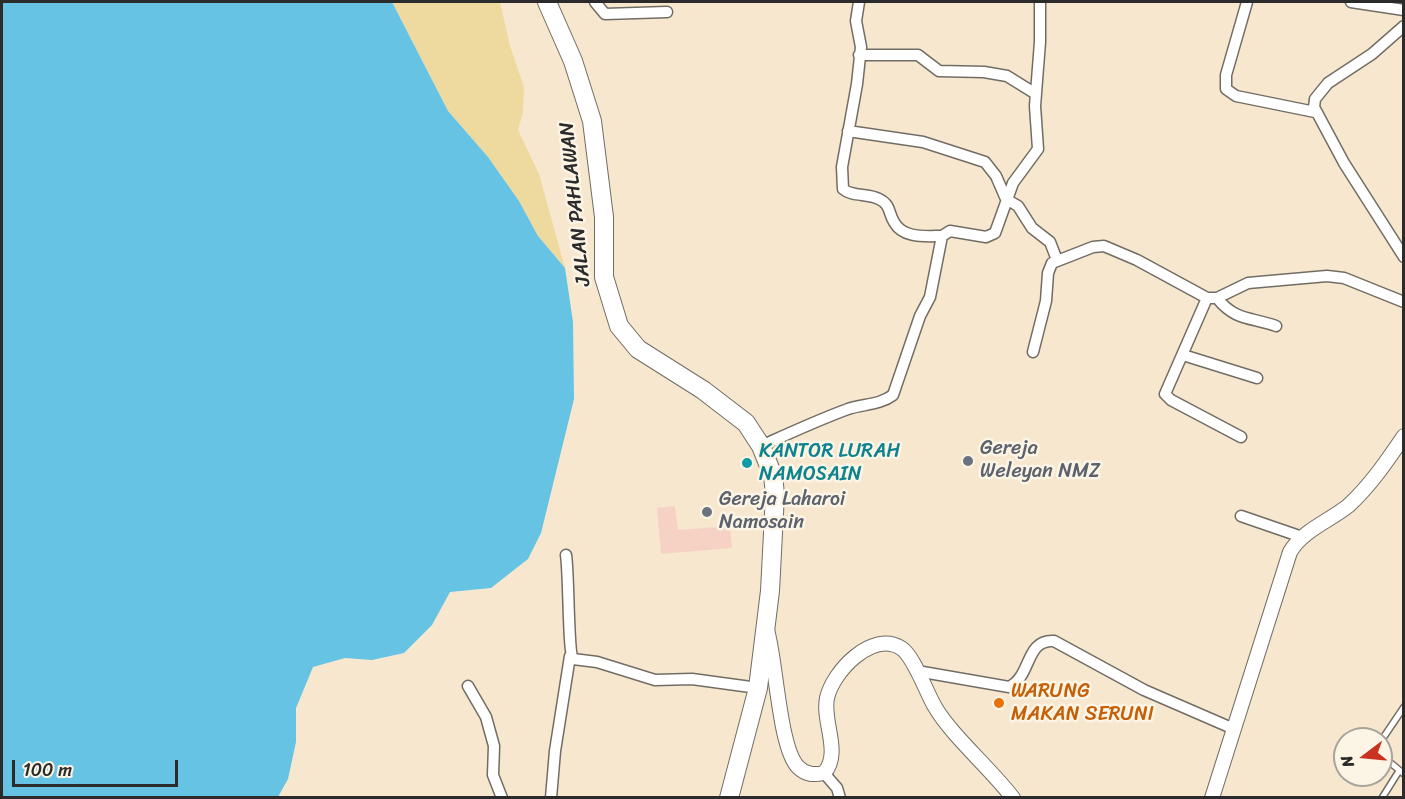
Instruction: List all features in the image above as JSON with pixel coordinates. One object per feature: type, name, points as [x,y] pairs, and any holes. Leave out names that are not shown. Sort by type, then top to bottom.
[{"type":"highway","name":"JALAN PAHLAWAN","points":[[552,3],[592,121],[604,217],[604,277],[618,326],[638,349],[703,390],[746,423],[761,446],[772,476],[775,494],[766,625],[758,688],[729,798]]},
{"type":"street","points":[[595,2],[605,14],[666,12]]},
{"type":"street","points":[[859,2],[856,21],[861,47],[857,84],[842,167],[843,189],[847,192],[875,197],[886,203],[894,222],[904,232],[918,236],[942,236],[950,231],[986,237],[995,233],[1006,199],[1020,171],[1031,162],[1038,149],[1036,94],[1040,2]]},
{"type":"street","points":[[1247,2],[1226,75],[1226,89],[1236,96],[1315,112]]},
{"type":"street","points":[[1351,2],[1404,10]]},
{"type":"street","points":[[1404,26],[1372,54],[1321,90],[1315,99],[1315,112],[1404,257]]},
{"type":"street","points":[[859,55],[918,55],[939,71],[984,72],[1007,76],[1036,94]]},
{"type":"street","points":[[848,131],[923,142],[980,159],[996,176],[1006,199],[1018,206],[1032,228],[1050,242],[1056,260]]},
{"type":"street","points":[[761,446],[819,420],[893,396],[920,316],[930,297],[942,236]]},
{"type":"street","points":[[1033,352],[1046,302],[1048,273],[1056,260],[1093,247],[1104,246],[1137,260],[1212,298],[1235,315],[1276,326]]},
{"type":"street","points":[[1241,437],[1167,397],[1165,391],[1212,298],[1248,283],[1336,276],[1404,302]]},
{"type":"street","points":[[1183,355],[1257,378]]},
{"type":"street","points":[[1212,798],[1285,564],[1295,543],[1330,520],[1367,487],[1404,436]]},
{"type":"street","points":[[1241,516],[1302,537]]},
{"type":"street","points":[[551,798],[555,751],[570,656],[570,600],[566,555]]},
{"type":"street","points":[[766,625],[773,650],[774,675],[790,752],[797,766],[805,772],[813,775],[824,773],[830,767],[832,757],[826,701],[835,679],[873,644],[893,643],[907,652],[939,713],[1012,798]]},
{"type":"street","points":[[916,671],[1009,687],[1021,679],[1033,650],[1039,643],[1054,641],[1144,690],[1234,729]]},
{"type":"street","points":[[570,656],[573,659],[597,662],[656,680],[692,679],[758,688]]},
{"type":"street","points":[[468,687],[486,717],[494,746],[493,775],[502,798]]},
{"type":"street","points":[[824,773],[837,788],[840,798]]},
{"type":"lane","points":[[1390,727],[1404,707]]},
{"type":"lane","points":[[1382,798],[1401,773]]},
{"type":"shaded area","points":[[675,506],[678,530],[730,526],[732,548],[661,554],[657,508]]},
{"type":"sand","points":[[392,2],[500,2],[510,46],[524,87],[523,112],[518,130],[539,174],[565,268],[538,236],[519,201],[488,157],[448,111]]},
{"type":"water","points":[[2,2],[392,2],[448,111],[488,157],[519,201],[538,236],[565,268],[573,322],[574,399],[541,533],[528,559],[491,588],[450,592],[432,625],[404,653],[372,660],[345,658],[313,667],[296,708],[296,742],[288,779],[278,797],[2,797]]},
{"type":"place","name":"Gereja Weleyan NMZ","points":[[968,461]]},
{"type":"place","name":"KANTOR LURAH NAMOSAIN","points":[[747,463]]},
{"type":"place","name":"Gereja Laharoi Namosain","points":[[707,512]]},
{"type":"place","name":"WARUNG MAKAN SERUNI","points":[[999,703]]}]
